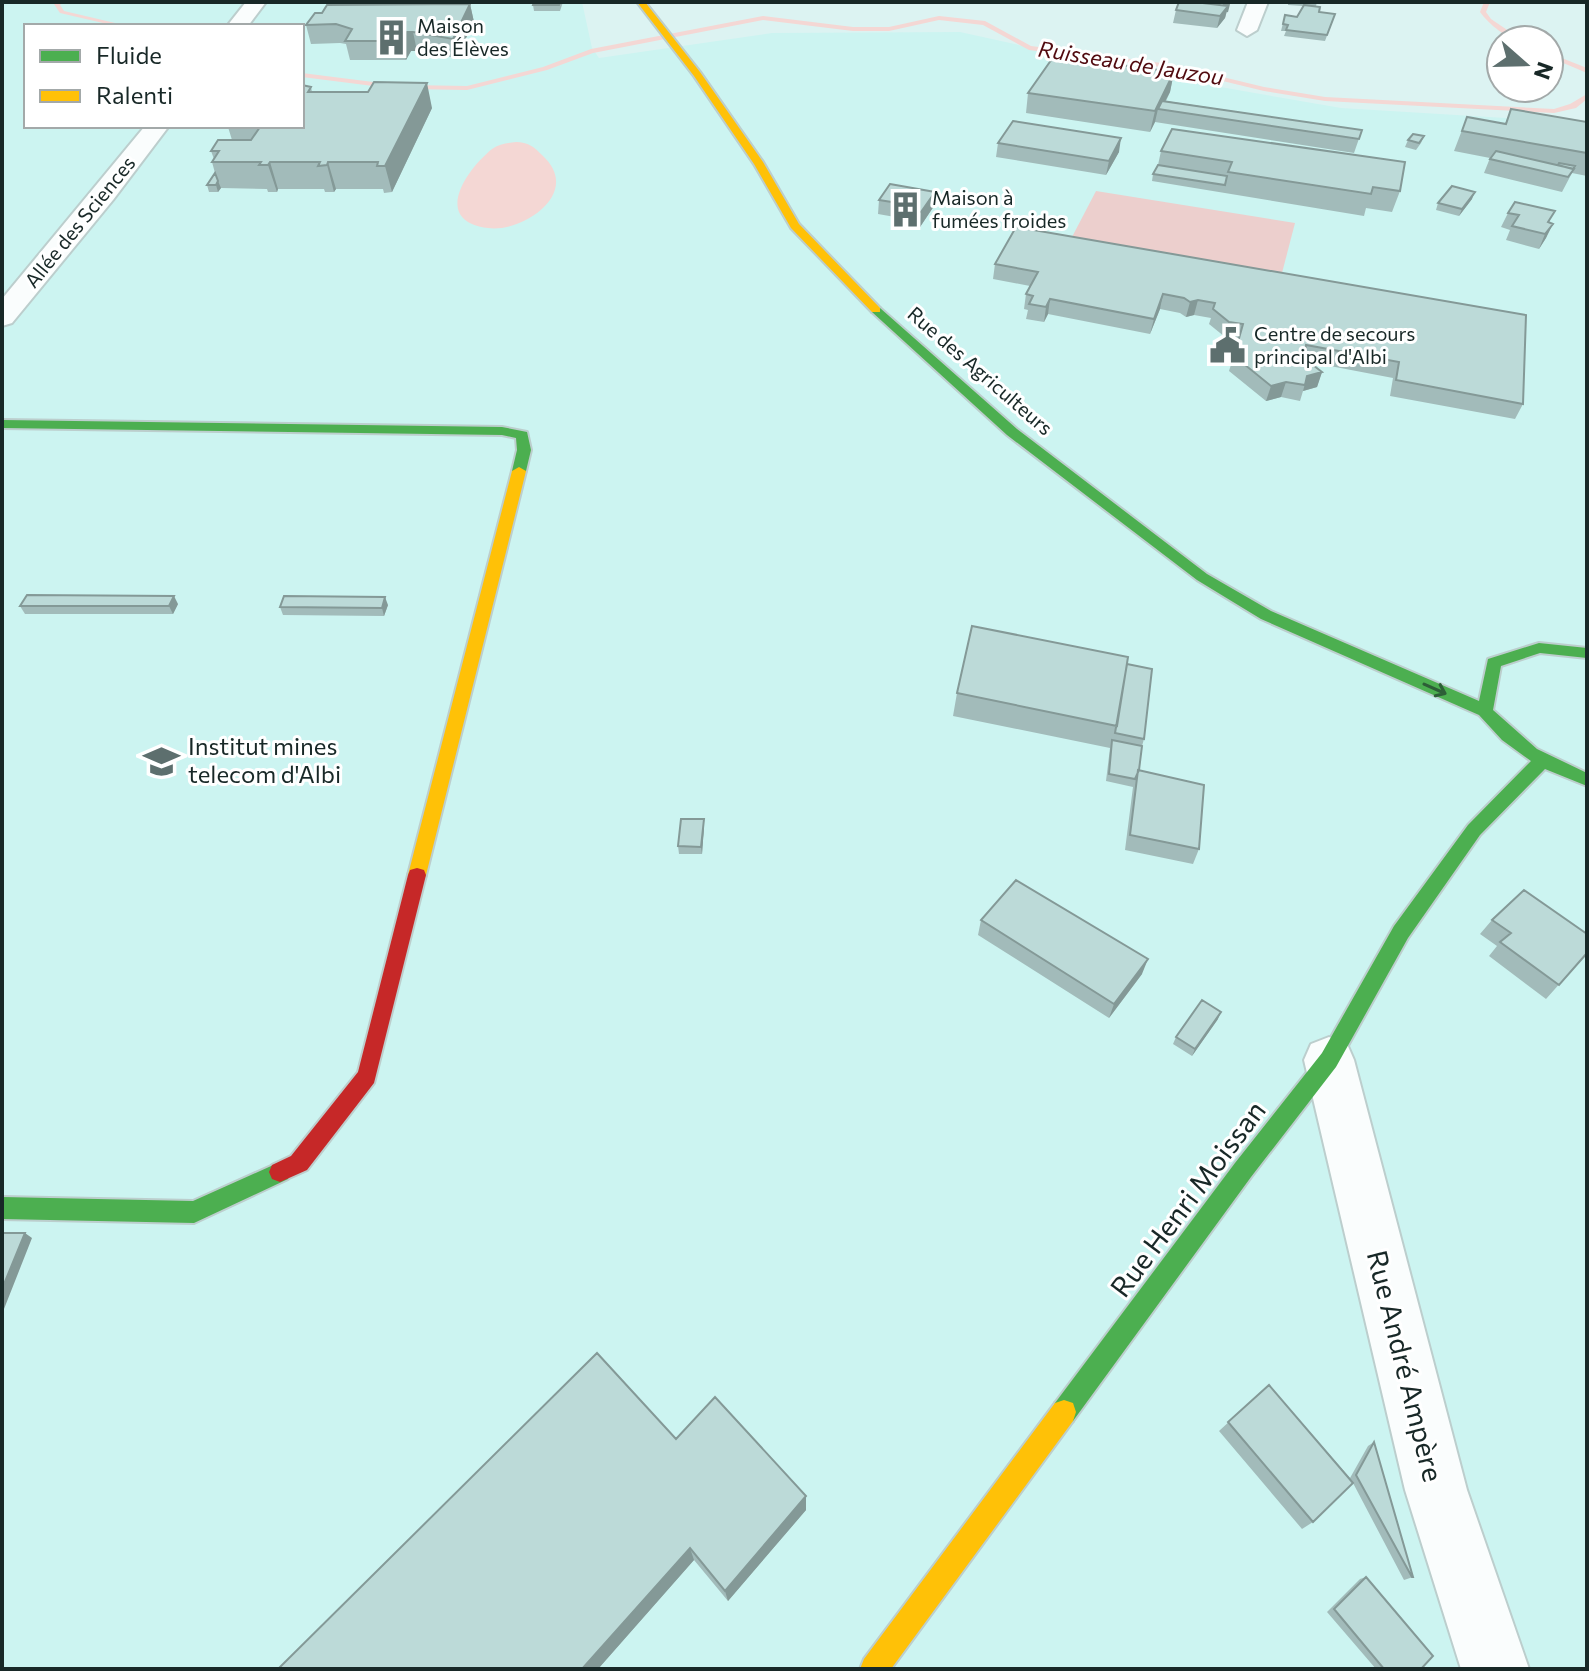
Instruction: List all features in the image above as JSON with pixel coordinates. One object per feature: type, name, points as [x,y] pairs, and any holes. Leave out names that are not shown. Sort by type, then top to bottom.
[{"type":"street","points":[[239,24],[256,2]]},
{"type":"street","name":"Rue des Agriculteurs","points":[[641,2],[677,46],[759,164],[795,226],[864,299],[1012,432],[1202,577],[1266,615],[1485,711],[1509,739],[1541,762],[1587,780]]},
{"type":"street","points":[[1247,30],[1258,2]]},
{"type":"street","name":"Allée des Sciences","points":[[2,317],[155,128]]},
{"type":"street","points":[[2,424],[502,431],[522,435],[524,450],[367,1076],[299,1163],[194,1212],[2,1208]]},
{"type":"street","points":[[1485,711],[1486,666],[1523,649],[1565,647],[1587,653]]},
{"type":"street","name":"Rue des Agriculteurs","points":[[1386,665],[1434,669]]},
{"type":"street","name":"Rue Henri Moissan","points":[[874,1669],[1243,1170],[1329,1060],[1401,932],[1488,813],[1541,762]]},
{"type":"street","name":"Rue André Ampère","points":[[1329,1060],[1436,1490],[1495,1669]]},
{"type":"shaded area","points":[[2,2],[582,2],[592,48],[599,58],[772,33],[960,32],[1163,77],[1341,108],[1587,123],[1587,1669],[2,1669]]},
{"type":"shaded area","points":[[516,142],[533,147],[553,169],[556,183],[552,196],[544,208],[517,224],[488,228],[471,223],[461,216],[458,206],[464,182],[492,149]]},
{"type":"shaded area","points":[[1096,191],[1295,223],[1282,273],[1072,237]]},
{"type":"building","points":[[534,2],[560,2],[559,5],[533,5]]},
{"type":"building","points":[[1179,2],[1228,6],[1220,16],[1176,10]]},
{"type":"building","points":[[1194,2],[1229,4],[1227,12],[1228,6]]},
{"type":"building","points":[[470,4],[453,39],[407,32],[402,41],[345,41],[352,29],[336,24],[306,25],[315,13],[322,13],[327,5]]},
{"type":"building","points":[[1304,5],[1320,7],[1319,12],[1335,14],[1327,35],[1286,30],[1288,25],[1283,24],[1285,15],[1297,17]]},
{"type":"building","points":[[1054,56],[1174,72],[1155,111],[1028,93]]},
{"type":"building","points":[[374,82],[427,83],[385,166],[377,166],[378,162],[328,162],[327,165],[318,166],[320,162],[270,162],[259,165],[261,162],[212,162],[219,151],[211,151],[218,140],[251,140],[259,128],[304,128],[304,85],[311,87],[308,92],[368,92]]},
{"type":"building","points":[[1162,101],[1362,130],[1359,139],[1158,109]]},
{"type":"building","points":[[1511,109],[1587,122],[1587,153],[1462,131],[1467,117],[1506,124]]},
{"type":"building","points":[[1013,121],[1121,138],[1109,161],[998,143]]},
{"type":"building","points":[[1172,129],[1405,162],[1400,191],[1373,187],[1371,194],[1228,172],[1232,162],[1161,151]]},
{"type":"building","points":[[1413,134],[1424,136],[1419,143],[1408,140]]},
{"type":"building","points":[[1496,151],[1574,169],[1568,177],[1490,159]]},
{"type":"building","points":[[1559,163],[1575,166],[1573,169]]},
{"type":"building","points":[[1158,165],[1227,176],[1225,185],[1153,174]]},
{"type":"building","points":[[215,173],[216,185],[207,185]]},
{"type":"building","points":[[890,184],[935,192],[921,212],[895,208],[898,203],[879,200]]},
{"type":"building","points":[[1452,186],[1475,192],[1462,209],[1438,203]]},
{"type":"building","points":[[1515,202],[1555,211],[1548,222],[1553,224],[1545,234],[1512,226],[1519,215],[1508,213]]},
{"type":"building","points":[[1016,227],[1526,315],[1523,404],[1396,380],[1399,362],[1306,345],[1304,358],[1322,372],[1307,376],[1305,385],[1286,382],[1271,386],[1234,356],[1243,324],[1229,322],[1213,309],[1215,303],[1190,302],[1163,294],[1154,319],[1050,299],[1046,307],[1029,304],[1033,296],[1026,294],[1038,272],[995,264]]},
{"type":"building","points":[[27,595],[174,596],[169,606],[20,606]]},
{"type":"building","points":[[284,596],[385,597],[382,608],[280,607]]},
{"type":"building","points":[[972,626],[1128,657],[1117,726],[957,693]]},
{"type":"building","points":[[1127,664],[1152,669],[1144,739],[1115,733]]},
{"type":"building","points":[[1112,740],[1142,746],[1135,779],[1109,774]]},
{"type":"building","points":[[1138,770],[1204,785],[1199,849],[1130,835]]},
{"type":"building","points":[[681,819],[704,819],[701,847],[678,846]]},
{"type":"building","points":[[1016,880],[1148,959],[1114,1004],[981,920]]},
{"type":"building","points":[[1524,890],[1587,934],[1587,953],[1559,985],[1500,942],[1511,933],[1492,920]]},
{"type":"building","points":[[1202,1000],[1221,1012],[1195,1049],[1176,1037]]},
{"type":"building","points":[[2,1233],[25,1233],[2,1289]]},
{"type":"building","points":[[597,1353],[676,1439],[715,1397],[806,1496],[725,1591],[690,1548],[582,1669],[278,1669]]},
{"type":"building","points":[[1269,1385],[1353,1483],[1313,1522],[1228,1422]]},
{"type":"building","points":[[1374,1442],[1413,1577],[1356,1475]]},
{"type":"building","points":[[1366,1577],[1433,1656],[1421,1669],[1384,1669],[1334,1609]]},
{"type":"waterway","name":"Ruisseau de Jauzou","points":[[60,2],[57,4],[62,12],[116,24]]},
{"type":"waterway","name":"Ruisseau de Jauzou","points":[[1487,2],[1483,12],[1495,24]]},
{"type":"waterway","name":"Ruisseau de Jauzou","points":[[410,87],[467,88],[545,69],[591,51],[763,18],[853,29],[889,29],[939,18],[985,23],[1029,48],[1169,66],[1264,89],[1325,99],[1554,111],[1573,106],[1587,96]]},
{"type":"waterway","name":"Ruisseau de Jauzou","points":[[1565,62],[1587,71]]},
{"type":"waterway","name":"Ruisseau de Jauzou","points":[[304,75],[389,86]]},
{"type":"traffic: fast","points":[[876,310],[1012,432],[1202,577],[1266,615],[1485,711],[1519,745],[1556,767],[1587,780]]},
{"type":"traffic: fast","points":[[2,424],[502,431],[522,435],[524,450],[519,471]]},
{"type":"traffic: fast","points":[[1485,711],[1494,663],[1539,648],[1587,653]]},
{"type":"traffic: fast","points":[[1064,1412],[1243,1170],[1329,1060],[1401,932],[1474,830],[1541,762]]},
{"type":"traffic: fast","points":[[2,1208],[194,1212],[280,1172]]},
{"type":"traffic: slow","points":[[641,2],[697,74],[759,164],[795,226],[876,310]]},
{"type":"traffic: slow","points":[[417,875],[519,471]]},
{"type":"traffic: slow","points":[[874,1669],[1064,1412]]},
{"type":"traffic: jam","points":[[280,1172],[299,1163],[367,1076],[417,875]]},
{"type":"place","name":"Maison des Élèves","points":[[391,37]]},
{"type":"place","name":"Maison à fumées froides","points":[[906,210]]},
{"type":"place","name":"Centre de secours principal d'Albi","points":[[1228,345]]},
{"type":"place","name":"Institut mines telecom d'Albi","points":[[162,761]]}]
